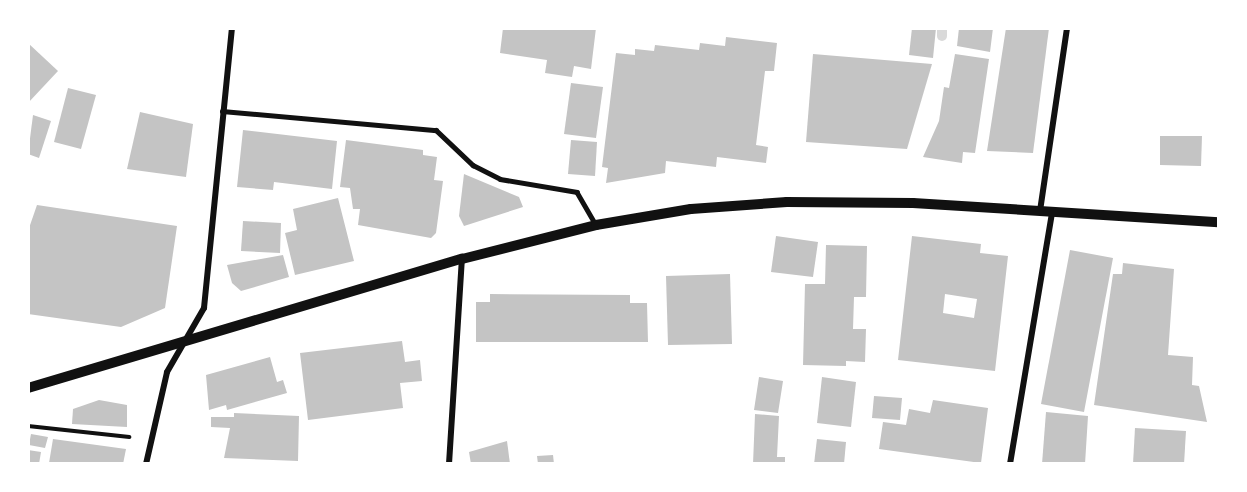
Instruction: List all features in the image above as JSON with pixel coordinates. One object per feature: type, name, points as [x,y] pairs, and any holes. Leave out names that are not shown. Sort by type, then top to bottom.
[{"type":"street","points":[[146,464],[167,372],[204,308],[231,28]]},
{"type":"street","points":[[1040,212],[1067,28]]},
{"type":"street","points":[[28,388],[189,337],[462,259],[596,225],[787,202],[1052,212],[1218,222]]},
{"type":"street","points":[[1010,464],[1052,212]]},
{"type":"street","points":[[449,464],[462,259]]},
{"type":"lane","points":[[222,111],[436,129],[473,165],[500,179],[577,192],[596,225]]},
{"type":"path","points":[[28,426],[152,439]]},
{"type":"building","points":[[503,28],[596,28],[591,69],[574,66],[572,77],[545,73],[547,60],[500,53]]},
{"type":"building","points":[[912,28],[936,28],[933,58],[909,55]]},
{"type":"building","points":[[959,28],[993,28],[990,52],[957,46]]},
{"type":"building","points":[[1006,28],[1049,28],[1033,153],[987,151]]},
{"type":"building","points":[[726,37],[777,43],[774,71],[765,71],[756,145],[768,147],[766,163],[717,157],[716,167],[666,161],[665,173],[606,183],[608,168],[602,167],[616,53],[635,55],[635,49],[654,51],[655,45],[699,50],[700,43],[725,46]]},
{"type":"building","points":[[28,43],[58,71],[28,103]]},
{"type":"building","points":[[813,54],[932,64],[907,149],[806,142]]},
{"type":"building","points":[[955,54],[989,59],[975,153],[963,152],[962,163],[923,157],[939,121],[944,87],[949,88]]},
{"type":"building","points":[[571,83],[603,87],[596,138],[564,134]]},
{"type":"building","points":[[68,88],[96,95],[81,149],[54,142]]},
{"type":"building","points":[[140,112],[193,124],[186,177],[127,169]]},
{"type":"building","points":[[33,115],[51,121],[39,158],[28,154]]},
{"type":"building","points":[[243,130],[337,141],[332,189],[274,182],[273,190],[237,187]]},
{"type":"building","points":[[1160,136],[1202,136],[1201,166],[1160,165]]},
{"type":"building","points":[[346,140],[423,150],[423,155],[437,157],[434,180],[443,181],[436,233],[431,238],[358,225],[360,209],[353,209],[350,188],[340,187]]},
{"type":"building","points":[[571,140],[597,142],[595,176],[568,174]]},
{"type":"building","points":[[464,174],[519,197],[523,207],[464,226],[459,216]]},
{"type":"building","points":[[338,198],[354,261],[295,275],[285,233],[297,230],[293,209]]},
{"type":"building","points":[[37,205],[177,226],[165,308],[121,327],[28,314],[28,231]]},
{"type":"building","points":[[243,221],[281,223],[280,253],[241,251]]},
{"type":"building","points":[[776,236],[818,242],[813,277],[771,272]]},
{"type":"building","points":[[912,236],[981,244],[980,253],[1008,256],[995,371],[898,360]],"holes":[[[945,294],[977,299],[974,318],[943,313]]]},
{"type":"building","points":[[826,245],[867,246],[866,297],[854,297],[853,329],[866,329],[865,362],[846,361],[846,366],[803,365],[805,284],[825,284]]},
{"type":"building","points":[[1070,250],[1113,258],[1084,412],[1041,404]]},
{"type":"building","points":[[283,255],[289,277],[241,291],[232,283],[227,265]]},
{"type":"building","points":[[1123,263],[1174,269],[1168,355],[1193,357],[1192,385],[1199,386],[1207,422],[1094,405],[1113,274],[1122,274]]},
{"type":"building","points":[[730,274],[732,344],[668,345],[666,276]]},
{"type":"building","points":[[490,294],[630,295],[630,303],[647,303],[648,342],[476,342],[476,302],[490,302]]},
{"type":"building","points":[[402,341],[405,362],[420,360],[422,381],[400,383],[403,408],[308,420],[300,353]]},
{"type":"building","points":[[270,357],[277,382],[283,380],[287,393],[227,410],[226,405],[209,410],[206,375]]},
{"type":"building","points":[[759,377],[783,381],[778,413],[754,410]]},
{"type":"building","points":[[822,377],[856,382],[851,427],[817,423]]},
{"type":"building","points":[[874,396],[902,398],[900,420],[872,418]]},
{"type":"building","points":[[99,400],[127,405],[127,427],[72,424],[73,409]]},
{"type":"building","points":[[933,400],[988,408],[981,463],[879,449],[883,422],[906,425],[909,409],[930,413]]},
{"type":"building","points":[[1046,412],[1088,416],[1085,464],[1042,464]]},
{"type":"building","points":[[234,413],[299,416],[298,461],[224,458],[230,428],[211,427],[211,417],[234,417]]},
{"type":"building","points":[[755,414],[779,416],[777,457],[785,457],[785,464],[753,464]]},
{"type":"building","points":[[1135,428],[1186,431],[1184,464],[1133,464]]},
{"type":"building","points":[[31,434],[48,437],[45,448],[29,445]]},
{"type":"building","points":[[53,439],[126,449],[123,464],[49,463]]},
{"type":"building","points":[[817,439],[846,442],[844,464],[814,464]]},
{"type":"building","points":[[507,441],[510,464],[471,464],[469,452]]},
{"type":"building","points":[[28,450],[41,452],[39,464],[28,464]]},
{"type":"building","points":[[553,455],[554,464],[538,464],[537,456]]},
{"type":"waterway","points":[[942,28],[942,36]]}]
